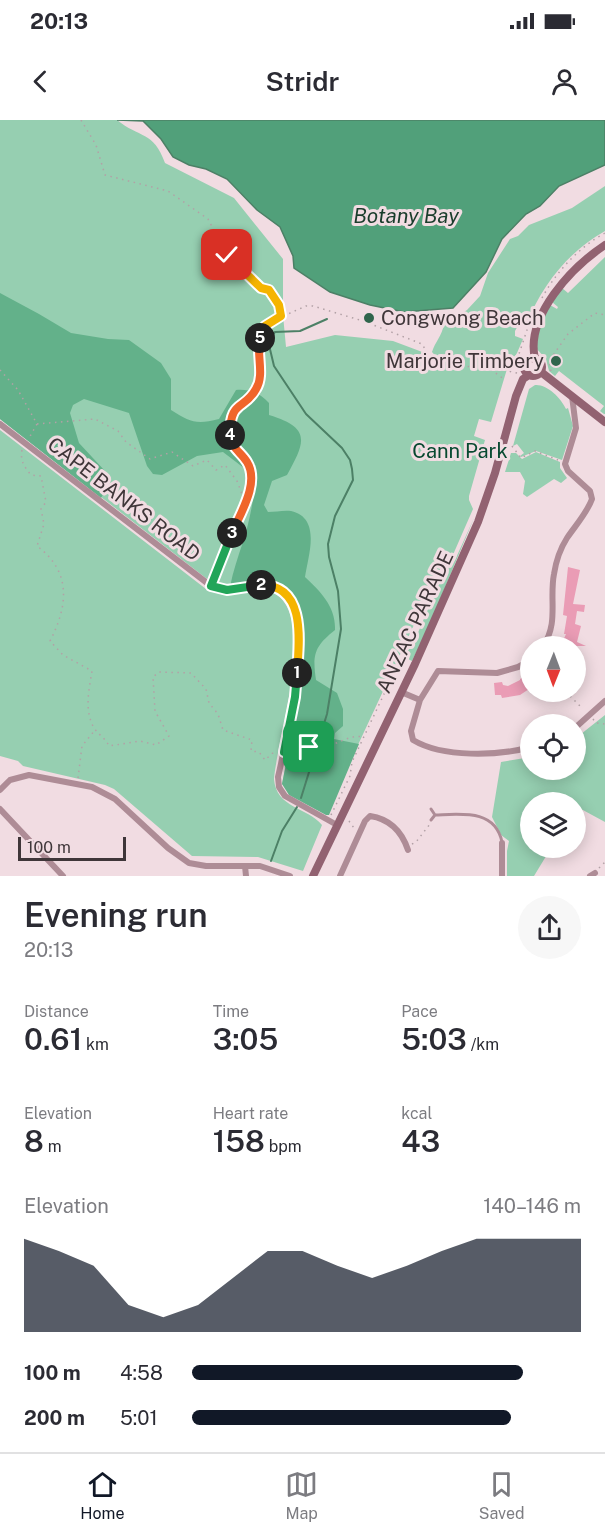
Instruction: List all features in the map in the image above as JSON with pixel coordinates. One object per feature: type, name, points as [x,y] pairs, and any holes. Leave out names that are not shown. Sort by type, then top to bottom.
[{"type":"main road","points":[[541,372],[541,364],[535,359],[533,340],[547,306],[571,273],[605,245]]},
{"type":"main road","points":[[535,359],[525,364],[525,371],[535,376],[541,372]]},
{"type":"main road","points":[[541,372],[605,422]]},
{"type":"main road","name":"ANZAC PARADE","points":[[313,876],[401,692],[478,522],[517,394],[523,379],[529,375]]},
{"type":"street","points":[[550,636],[553,623],[553,579],[557,560],[565,541],[592,499],[591,491],[567,470],[565,460],[576,428],[572,396]]},
{"type":"street","name":"CAPE BANKS ROAD","points":[[0,424],[211,586],[227,590],[268,585],[282,592],[296,612],[299,624],[295,697],[278,777],[281,791],[291,800],[337,825]]},
{"type":"street","points":[[520,666],[497,673],[439,670],[420,700],[411,731],[413,740],[424,747],[436,750],[463,753],[520,750]]},
{"type":"street","points":[[401,692],[420,700]]},
{"type":"street","points":[[586,719],[605,701]]},
{"type":"street","points":[[0,790],[10,780],[29,775],[77,783],[104,791],[168,848],[189,862],[206,866],[264,867],[290,876]]},
{"type":"street","points":[[0,809],[63,876]]},
{"type":"street","points":[[340,876],[365,821],[370,816],[376,817],[400,832],[407,848]]},
{"type":"street","points":[[502,843],[502,876]]},
{"type":"street","points":[[245,866],[246,876]]},
{"type":"lane","points":[[431,808],[435,815]]},
{"type":"lane","points":[[431,820],[435,815]]},
{"type":"lane","points":[[435,815],[483,816],[500,834],[502,843]]},
{"type":"path","points":[[81,120],[96,145],[105,175],[168,191],[208,219],[229,258],[261,288],[269,290],[279,305],[282,315]]},
{"type":"path","points":[[211,586],[216,569],[245,503],[251,479],[248,463],[235,450],[230,439],[230,426],[234,411],[251,396],[258,384],[259,343],[268,323],[308,305],[353,318],[422,344],[434,364],[489,368],[505,380]]},
{"type":"path","points":[[552,372],[549,362],[568,334],[595,312],[605,315]]},
{"type":"path","points":[[0,370],[18,390],[38,424]]},
{"type":"path","points":[[38,424],[95,419],[118,432],[126,442],[150,459],[172,452],[193,466],[207,460],[216,470],[225,465],[237,482],[245,503]]},
{"type":"path","points":[[38,424],[21,457],[23,465],[32,475],[41,476],[46,502],[41,509],[44,524],[37,546],[48,555],[58,569],[65,590],[64,604],[50,641],[63,655],[92,671],[88,691],[88,714],[95,730],[105,738],[109,746],[140,741],[156,745],[169,736],[155,711],[153,677],[159,672],[191,673],[207,689],[209,703],[218,714],[223,730],[252,740],[251,751],[259,752],[265,760],[275,750],[306,751],[309,747],[326,747],[347,738],[364,737]]},
{"type":"path","points":[[512,446],[521,458],[535,451],[560,461],[565,460]]},
{"type":"path","points":[[331,816],[350,776],[350,765],[401,658]]},
{"type":"path","points":[[576,702],[596,723],[605,724]]},
{"type":"path","points":[[77,783],[82,746],[95,730]]},
{"type":"path","points":[[407,848],[416,842],[430,826],[431,820]]},
{"type":"green space","name":"Cann Park","points":[[0,120],[117,120],[151,140],[165,163],[234,198],[283,259],[283,315],[286,347],[335,335],[393,341],[425,353],[430,364],[437,366],[439,360],[432,352],[444,324],[467,310],[480,296],[488,273],[510,239],[518,236],[529,225],[572,208],[605,186],[605,231],[580,248],[558,270],[540,295],[527,323],[520,322],[515,331],[515,336],[523,339],[507,369],[491,422],[479,419],[474,436],[485,440],[469,496],[473,509],[452,557],[440,569],[328,815],[282,784],[298,704],[302,626],[299,609],[289,594],[269,583],[232,587],[219,586],[211,582],[0,419]]},
{"type":"green space","points":[[605,257],[604,414],[600,411],[604,406],[559,371],[555,376],[549,371],[546,359],[536,348],[538,332],[550,305],[557,309],[558,307],[552,302],[562,288],[568,293]]},
{"type":"green space","points":[[535,385],[549,389],[561,400],[566,409],[568,408],[573,426],[562,460],[536,451],[521,457],[524,453],[517,444],[513,446],[529,389]]},
{"type":"green space","points":[[0,430],[206,589],[226,594],[266,590],[274,593],[287,606],[293,627],[292,680],[274,779],[276,789],[286,802],[316,819],[322,825],[303,871],[258,857],[192,856],[114,789],[23,766],[18,761],[0,756]]},
{"type":"green space","points":[[536,452],[560,462],[560,468],[567,478],[561,483],[554,479],[527,497],[523,494],[525,481],[520,472],[505,472],[511,453],[516,453],[522,459]]},
{"type":"green space","points":[[474,518],[412,661],[404,657],[417,635],[443,574],[455,560]]},
{"type":"green space","points":[[605,715],[605,822],[586,812],[586,792],[520,792],[520,858],[545,858],[534,876],[507,876],[509,841],[501,835],[492,817],[501,762],[520,759],[520,780],[586,780],[586,730]]},
{"type":"shaded area","points":[[0,293],[71,333],[129,340],[161,363],[171,379],[171,410],[183,417],[199,422],[219,419],[236,390],[246,390],[258,394],[269,403],[269,415],[283,420],[298,431],[301,445],[298,454],[287,475],[272,481],[264,505],[268,512],[291,511],[301,515],[307,521],[311,539],[305,577],[317,588],[330,607],[335,622],[335,630],[319,646],[315,657],[316,680],[337,693],[343,709],[343,726],[335,733],[334,739],[359,744],[329,815],[289,795],[282,784],[298,704],[301,616],[293,599],[280,587],[269,583],[230,587],[248,526],[257,478],[223,452],[197,456],[162,475],[153,474],[147,466],[129,413],[84,399],[73,405],[70,413],[79,443],[105,471],[110,482],[101,498],[0,419]]},
{"type":"water","name":"Botany Bay","points":[[117,120],[605,120],[605,165],[559,186],[540,206],[526,214],[502,239],[486,272],[453,308],[404,312],[370,305],[330,292],[294,268],[293,256],[280,227],[257,210],[227,179],[173,157],[161,139],[143,121]]},
{"type":"building","points":[[568,567],[580,570],[573,604],[585,605],[584,612],[577,611],[575,624],[581,626],[578,636],[565,636],[567,616],[563,615]]},
{"type":"building","points":[[520,680],[520,695],[502,698],[501,695],[495,695],[494,683],[502,682],[503,685],[508,686]]},
{"type":"waterway","points":[[301,798],[327,714],[341,629],[338,591],[328,544],[335,516],[353,480],[350,460],[342,448],[306,414],[274,366],[269,345],[270,338],[275,332],[300,331],[327,319]]},
{"type":"waterway","points":[[271,861],[282,831],[297,807]]},
{"type":"place","name":"Congwong Beach","points":[[369,318]]},
{"type":"place","name":"Marjorie Timbery","points":[[556,361]]},
{"type":"route","points":[[227,255],[261,288],[269,290],[279,305],[281,316],[268,323],[262,332],[259,343],[257,389],[238,406],[232,415],[230,439],[235,450],[248,463],[251,479],[245,503],[216,569],[211,586],[219,590],[235,590],[255,585],[268,585],[282,592],[290,601],[299,624],[295,697],[284,752],[306,751],[309,747]]}]
